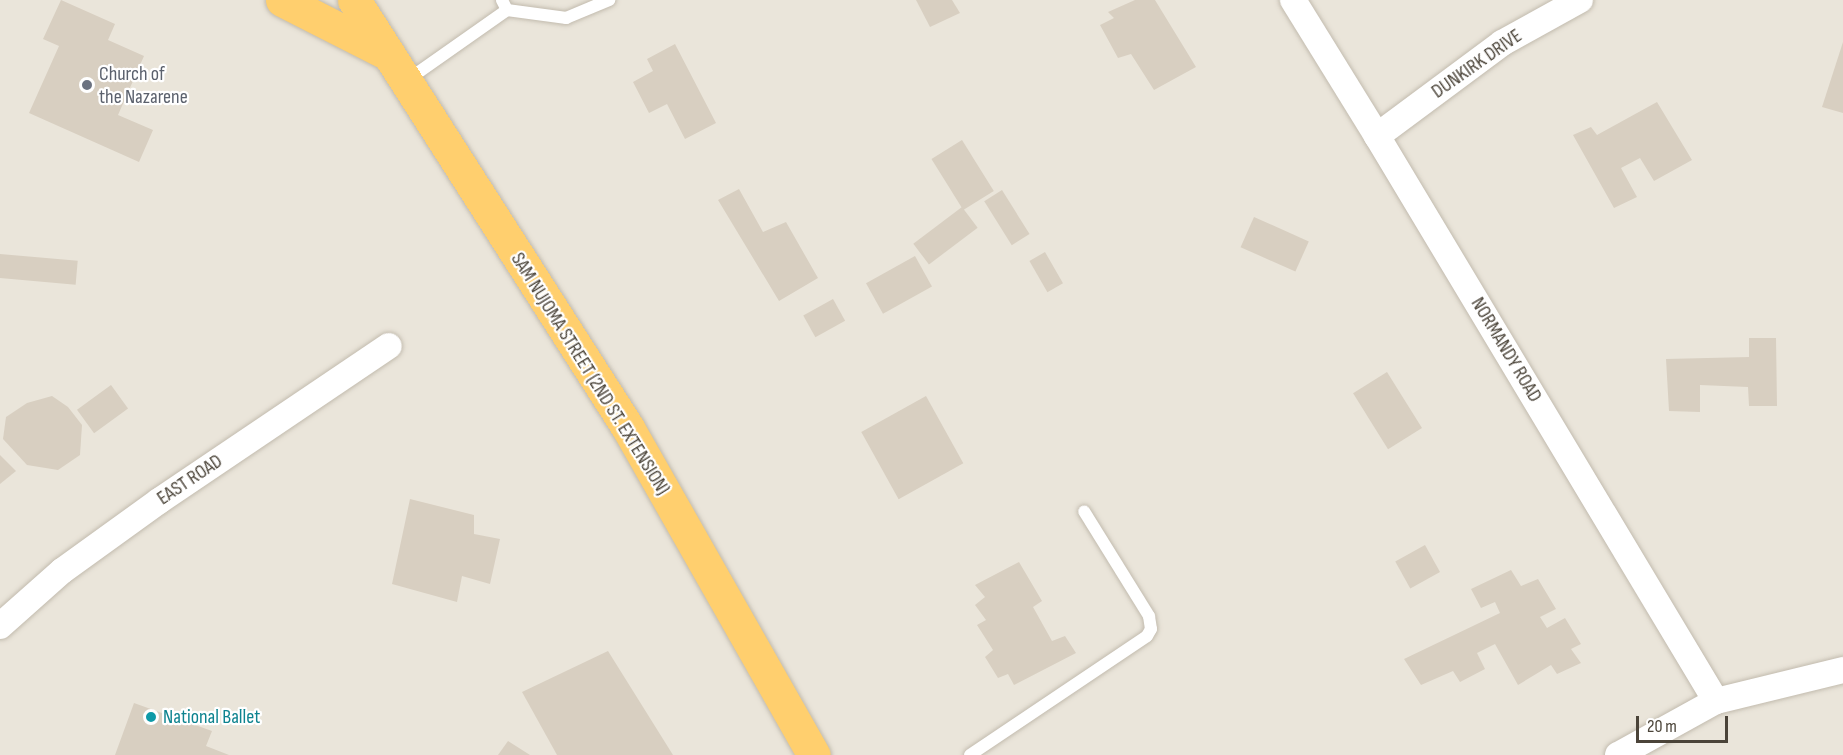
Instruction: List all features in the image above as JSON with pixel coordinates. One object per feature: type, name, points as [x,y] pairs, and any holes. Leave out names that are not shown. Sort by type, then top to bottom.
[{"type":"highway","points":[[282,0],[386,53]]},
{"type":"highway","name":"SAM NUJOMA STREET (2ND ST. EXTENSION)","points":[[354,0],[628,428],[814,755]]},
{"type":"highway","points":[[374,0],[386,53]]},
{"type":"street","name":"NORMANDY ROAD","points":[[1293,0],[1716,701]]},
{"type":"street","name":"DUNKIRK DRIVE","points":[[1377,136],[1502,43],[1580,0]]},
{"type":"street","name":"EAST ROAD","points":[[0,626],[62,570],[159,501],[389,346]]},
{"type":"street","points":[[1618,755],[1716,701],[1843,670]]},
{"type":"lane","points":[[406,81],[504,5],[566,18],[609,0]]},
{"type":"lane","points":[[970,755],[1147,636],[1151,629],[1149,616],[1084,511]]},
{"type":"shaded area","points":[[0,0],[1843,0],[1843,755],[0,755]]},
{"type":"building","name":"Church of the Nazarene","points":[[61,0],[115,24],[108,40],[144,56],[118,115],[153,130],[139,162],[29,113],[59,46],[43,39]]},
{"type":"building","points":[[916,0],[952,0],[960,13],[930,27]]},
{"type":"building","points":[[1135,0],[1155,0],[1196,67],[1154,90],[1131,54],[1118,58],[1100,25],[1114,18],[1108,12]]},
{"type":"building","points":[[1843,42],[1843,113],[1822,107]]},
{"type":"building","points":[[675,44],[716,123],[685,139],[667,104],[649,113],[633,82],[653,71],[647,59]]},
{"type":"building","points":[[1657,102],[1692,160],[1654,181],[1640,158],[1621,168],[1637,197],[1614,208],[1573,135],[1591,127],[1597,135]]},
{"type":"building","points":[[962,140],[994,191],[963,210],[931,159]]},
{"type":"building","points":[[739,189],[763,232],[786,222],[818,278],[779,301],[718,200]]},
{"type":"building","points":[[1002,190],[1030,234],[1012,245],[984,201]]},
{"type":"building","points":[[962,207],[978,228],[929,264],[913,244]]},
{"type":"building","points":[[1254,217],[1309,241],[1295,272],[1241,247]]},
{"type":"building","points":[[1045,252],[1063,283],[1047,292],[1029,261]]},
{"type":"building","points":[[0,254],[78,261],[76,285],[0,278]]},
{"type":"building","points":[[915,256],[932,287],[883,314],[866,283]]},
{"type":"building","points":[[833,299],[845,321],[815,337],[803,315]]},
{"type":"building","points":[[1749,338],[1776,338],[1777,406],[1749,406],[1748,387],[1700,385],[1700,412],[1669,411],[1666,359],[1749,357]]},
{"type":"building","points":[[1387,372],[1422,428],[1388,449],[1353,393]]},
{"type":"building","points":[[111,385],[128,408],[94,433],[77,410]]},
{"type":"building","points":[[52,396],[68,407],[82,425],[80,455],[58,470],[27,465],[3,439],[6,417],[27,403]]},
{"type":"building","points":[[926,396],[963,463],[899,499],[861,432]]},
{"type":"building","points":[[0,455],[16,471],[0,484]]},
{"type":"building","points":[[410,499],[474,515],[474,534],[500,539],[490,584],[462,576],[457,602],[392,584]]},
{"type":"building","points":[[1425,545],[1440,572],[1410,589],[1395,561]]},
{"type":"building","points":[[1019,562],[1042,601],[1033,607],[1052,641],[1065,636],[1076,653],[1014,685],[1008,674],[998,678],[985,657],[993,650],[977,625],[986,620],[975,605],[985,597],[975,585]]},
{"type":"building","points":[[1511,570],[1521,586],[1538,579],[1556,609],[1540,617],[1547,628],[1565,618],[1581,644],[1571,649],[1581,663],[1557,674],[1551,665],[1518,685],[1495,644],[1477,653],[1485,669],[1460,682],[1453,671],[1421,685],[1404,659],[1500,613],[1495,602],[1481,608],[1471,589]]},
{"type":"building","points":[[608,651],[673,755],[557,755],[522,692]]},
{"type":"building","name":"National Ballet","points":[[134,703],[212,731],[206,746],[229,755],[115,755]]},
{"type":"building","points":[[508,741],[530,755],[498,755]]},
{"type":"place","name":"Church of the Nazarene","points":[[87,85]]},
{"type":"place","name":"National Ballet","points":[[151,717]]}]
